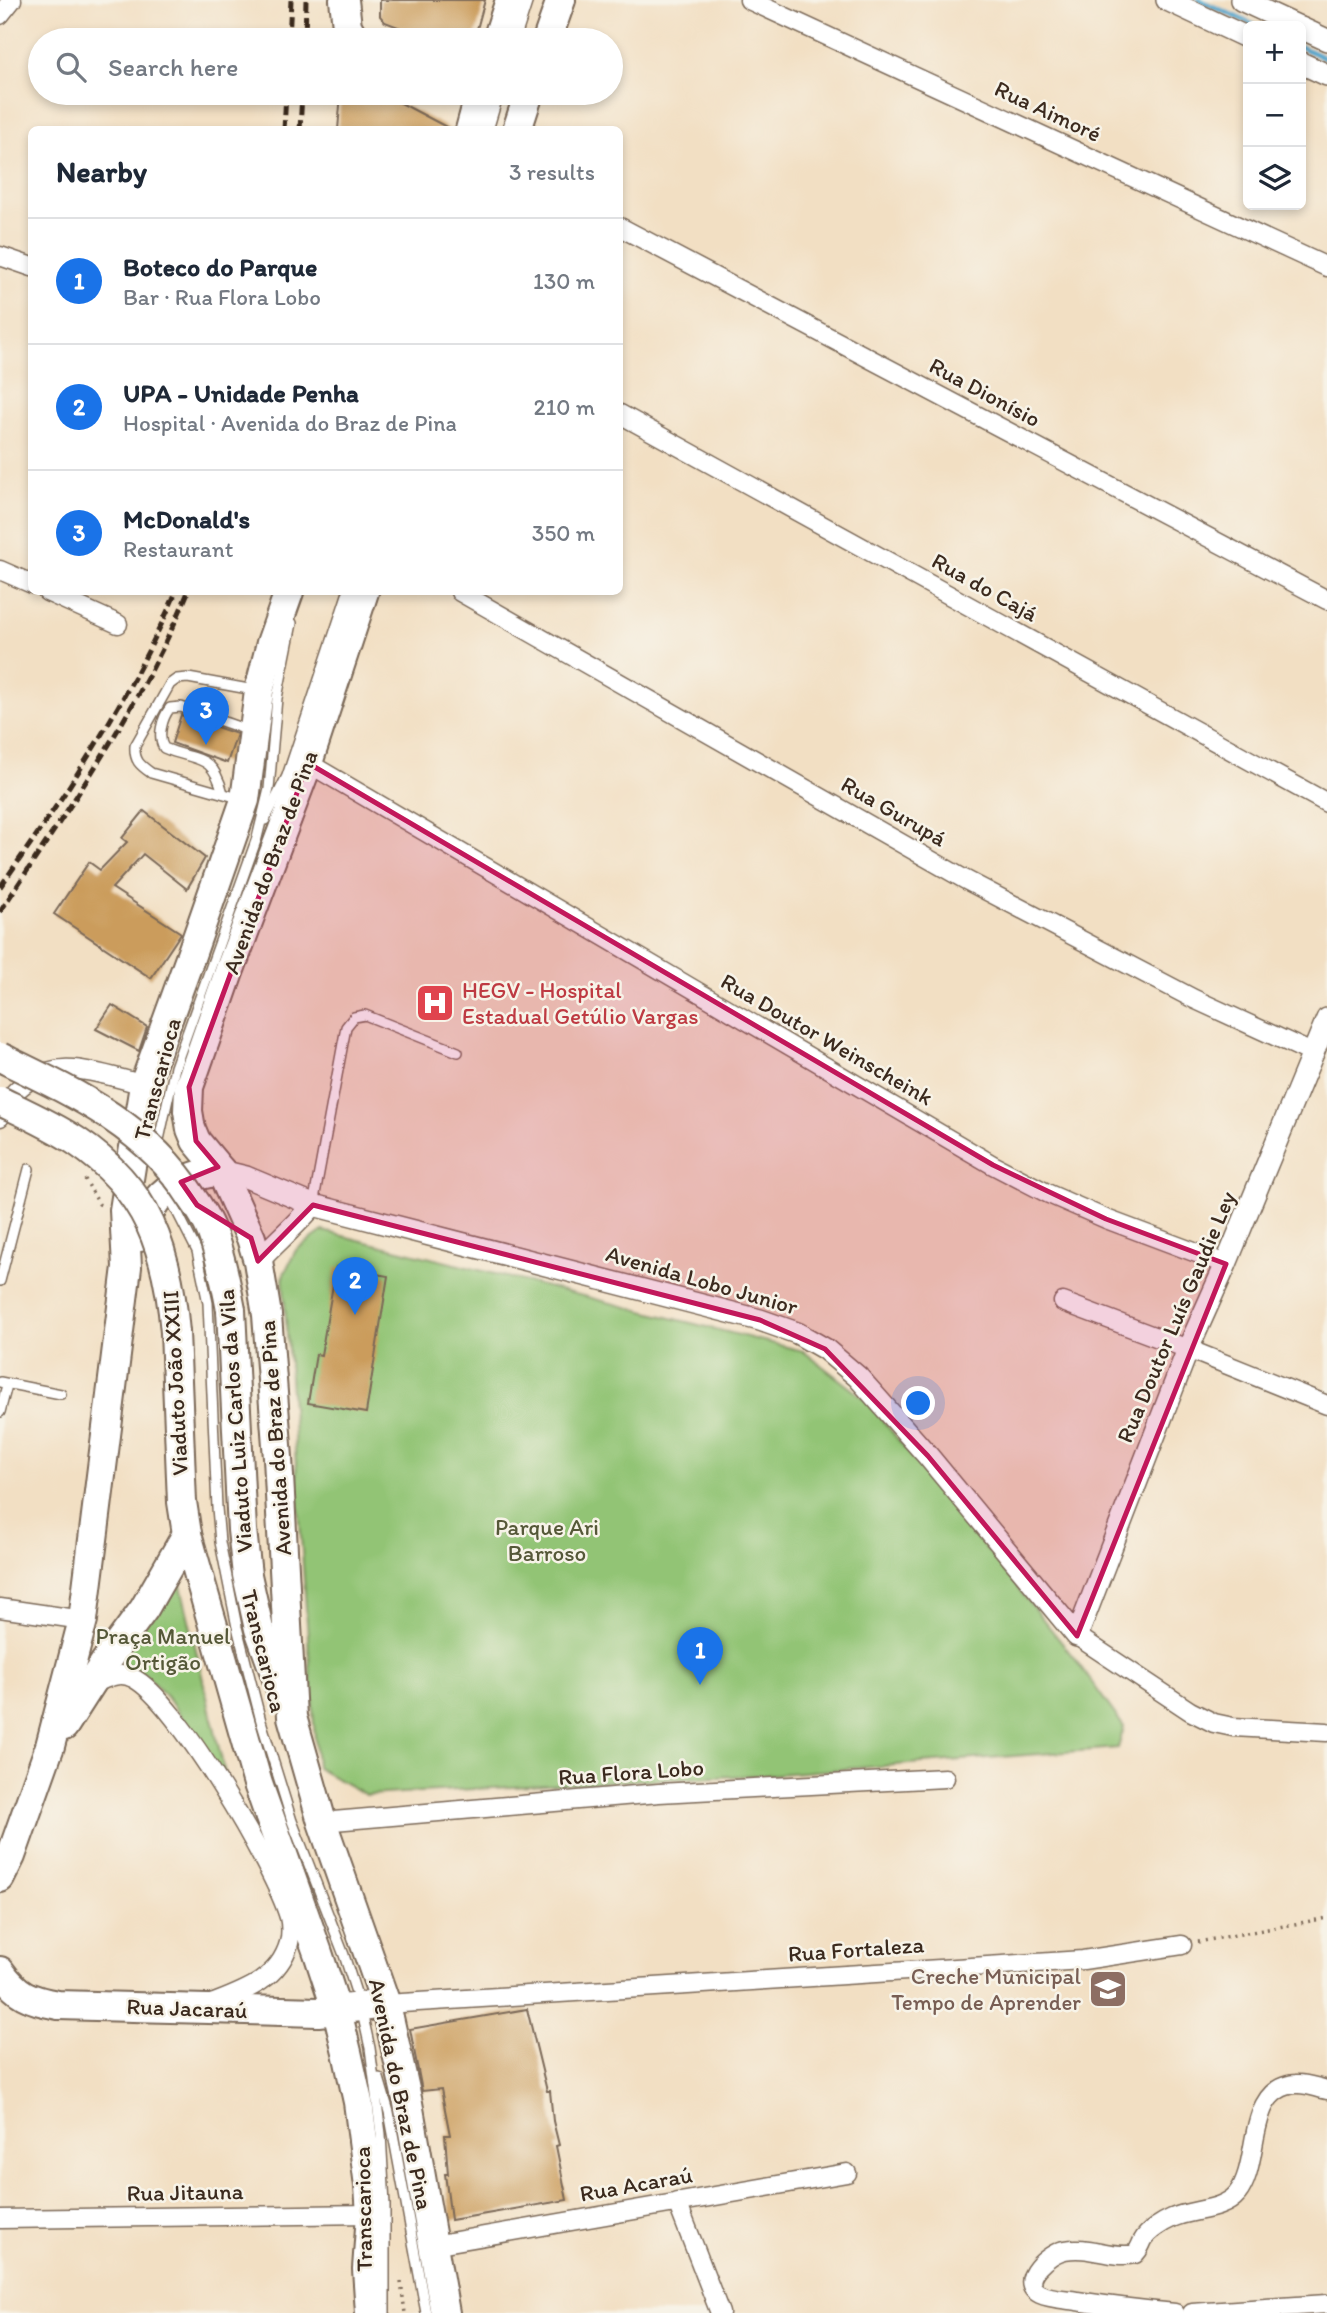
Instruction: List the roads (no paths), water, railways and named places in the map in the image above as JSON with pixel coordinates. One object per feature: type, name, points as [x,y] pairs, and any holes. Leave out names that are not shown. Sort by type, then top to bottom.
[{"type":"main road","points":[[344,0],[348,28]]},
{"type":"main road","points":[[501,28],[510,0]]},
{"type":"main road","points":[[552,28],[562,0]]},
{"type":"main road","points":[[471,126],[477,105]]},
{"type":"main road","points":[[518,126],[525,105]]},
{"type":"main road","name":"Avenida do Braz de Pina","points":[[363,595],[308,763],[229,972],[189,1087],[188,1111],[195,1141],[221,1171],[254,1250],[267,1315],[278,1458],[292,1717],[322,1822],[361,2008],[358,2102],[371,2214],[367,2269],[370,2313]]},
{"type":"main road","name":"Avenida do Braz de Pina","points":[[50,1746],[83,1620],[127,1268],[124,1210],[144,1085],[191,955],[234,796],[255,733],[260,691],[271,643],[292,603]]},
{"type":"main road","name":"Viaduto Luiz Carlos da Vila","points":[[0,1057],[70,1090],[157,1152],[195,1202],[211,1230],[231,1310],[242,1530],[247,1575],[259,1629],[292,1717]]},
{"type":"main road","name":"Viaduto João XXIII","points":[[0,1101],[77,1142],[124,1182],[140,1205],[164,1255],[173,1301],[182,1502],[187,1534]]},
{"type":"main road","points":[[127,1268],[164,1194],[186,1179],[221,1171]]},
{"type":"main road","points":[[164,1194],[200,1206],[254,1250]]},
{"type":"main road","points":[[187,1534],[258,1784],[318,1953],[361,2008]]},
{"type":"main road","points":[[4,1862],[50,1746],[144,1609],[187,1534]]},
{"type":"main road","name":"Rua Jacaraú","points":[[0,1971],[12,1988],[33,2000],[58,2005],[318,2012],[361,2008]]},
{"type":"main road","name":"Avenida do Braz de Pina","points":[[361,2008],[408,2103],[445,2313]]},
{"type":"street","points":[[0,15],[12,0]]},
{"type":"street","name":"Rua Aimoré","points":[[749,0],[1327,267]]},
{"type":"street","points":[[1167,0],[1243,36]]},
{"type":"street","points":[[1241,0],[1286,21]]},
{"type":"street","points":[[1306,30],[1327,40]]},
{"type":"street","points":[[1306,65],[1327,75]]},
{"type":"street","name":"Rua Dionísio","points":[[623,229],[1327,600]]},
{"type":"street","points":[[0,256],[28,266]]},
{"type":"street","name":"Rua do Cajá","points":[[623,416],[1327,803]]},
{"type":"street","points":[[0,570],[28,582]]},
{"type":"street","points":[[54,595],[118,624]]},
{"type":"street","name":"Rua Gurupá","points":[[465,595],[964,880],[1183,993],[1314,1054]]},
{"type":"street","name":"Rua Doutor Weinscheink","points":[[308,763],[993,1165],[1106,1219],[1226,1264]]},
{"type":"street","name":"Rua Doutor Luís Gaudie Ley","points":[[1077,1636],[1188,1349],[1226,1264],[1327,1018]]},
{"type":"street","points":[[0,1117],[15,1091],[32,1078],[52,1071],[72,1068],[144,1085]]},
{"type":"street","name":"Avenida Lobo Junior","points":[[221,1171],[246,1177],[313,1205],[760,1320],[797,1333],[825,1349],[858,1377],[928,1456],[1077,1636]]},
{"type":"street","points":[[254,1250],[277,1241],[292,1229],[313,1205]]},
{"type":"street","points":[[1063,1302],[1327,1405]]},
{"type":"street","points":[[0,1608],[83,1620]]},
{"type":"street","points":[[1077,1636],[1190,1711],[1214,1723],[1233,1727],[1327,1732]]},
{"type":"street","points":[[91,1685],[120,1675],[132,1677],[160,1701],[180,1725],[225,1792],[282,1897],[290,1920],[290,1941],[282,1961],[265,1980],[201,2008]]},
{"type":"street","name":"Rua Flora Lobo","points":[[322,1822],[659,1793],[945,1778]]},
{"type":"street","name":"Rua Fortaleza","points":[[361,2008],[1083,1960],[1182,1945]]},
{"type":"street","points":[[1175,2313],[1051,2297],[1038,2293],[1032,2287],[1031,2279],[1050,2255],[1063,2250],[1078,2249],[1115,2255],[1135,2254],[1150,2232],[1171,2218],[1226,2203],[1237,2194],[1244,2181],[1264,2103],[1272,2091],[1299,2083],[1327,2090]]},
{"type":"street","name":"Rua Acaraú","points":[[433,2245],[847,2173]]},
{"type":"street","points":[[677,2202],[720,2313]]},
{"type":"street","name":"Rua Jitauna","points":[[0,2219],[371,2214]]},
{"type":"street","points":[[1192,2313],[1327,2304]]},
{"type":"lane","points":[[519,28],[528,0]]},
{"type":"lane","points":[[489,126],[495,105]]},
{"type":"lane","name":"Transcarioca","points":[[257,838],[287,776],[347,595]]},
{"type":"lane","name":"Transcarioca","points":[[156,1165],[175,1067],[257,838],[269,789],[277,698],[292,603]]},
{"type":"lane","points":[[234,796],[151,773],[139,764],[134,755],[135,746],[170,684],[177,679],[188,678],[260,691]]},
{"type":"lane","points":[[234,796],[206,761],[164,748],[160,735],[166,713],[170,708],[181,707],[255,733]]},
{"type":"lane","points":[[313,1205],[346,1027],[354,1017],[365,1016],[458,1052]]},
{"type":"lane","points":[[0,1281],[29,1169]]},
{"type":"lane","name":"Transcarioca","points":[[164,1194],[197,1251],[208,1303],[220,1542],[237,1627],[282,1794],[344,1955],[361,2008],[373,2063],[389,2112],[426,2313]]},
{"type":"lane","points":[[0,1412],[4,1383],[61,1394]]},
{"type":"lane","name":"Transcarioca","points":[[373,2063],[385,2205],[385,2313]]},
{"type":"waterway","points":[[1199,0],[1245,21]]},
{"type":"waterway","points":[[1306,49],[1327,59]]},
{"type":"railway","points":[[290,28],[291,0]]},
{"type":"railway","points":[[305,28],[306,0]]},
{"type":"railway","points":[[284,126],[285,105]]},
{"type":"railway","points":[[300,126],[301,105]]},
{"type":"railway","points":[[0,887],[96,744],[139,670],[175,595]]},
{"type":"railway","points":[[0,912],[126,716],[169,635],[187,595]]},
{"type":"place","name":"McDonald's","points":[[206,745]]},
{"type":"place","name":"HEGV - Hospital Estadual Getúlio Vargas","points":[[435,1003]]},
{"type":"place","name":"UPA - Unidade Penha","points":[[355,1315]]},
{"type":"place","name":"Boteco do Parque","points":[[700,1685]]},
{"type":"place","name":"Creche Municipal Tempo de Aprender","points":[[1108,1989]]},
{"type":"park label","name":"Parque Ari Barroso","points":[[547,1540]]},
{"type":"park label","name":"Praça Manuel Ortigão","points":[[163,1649]]}]
